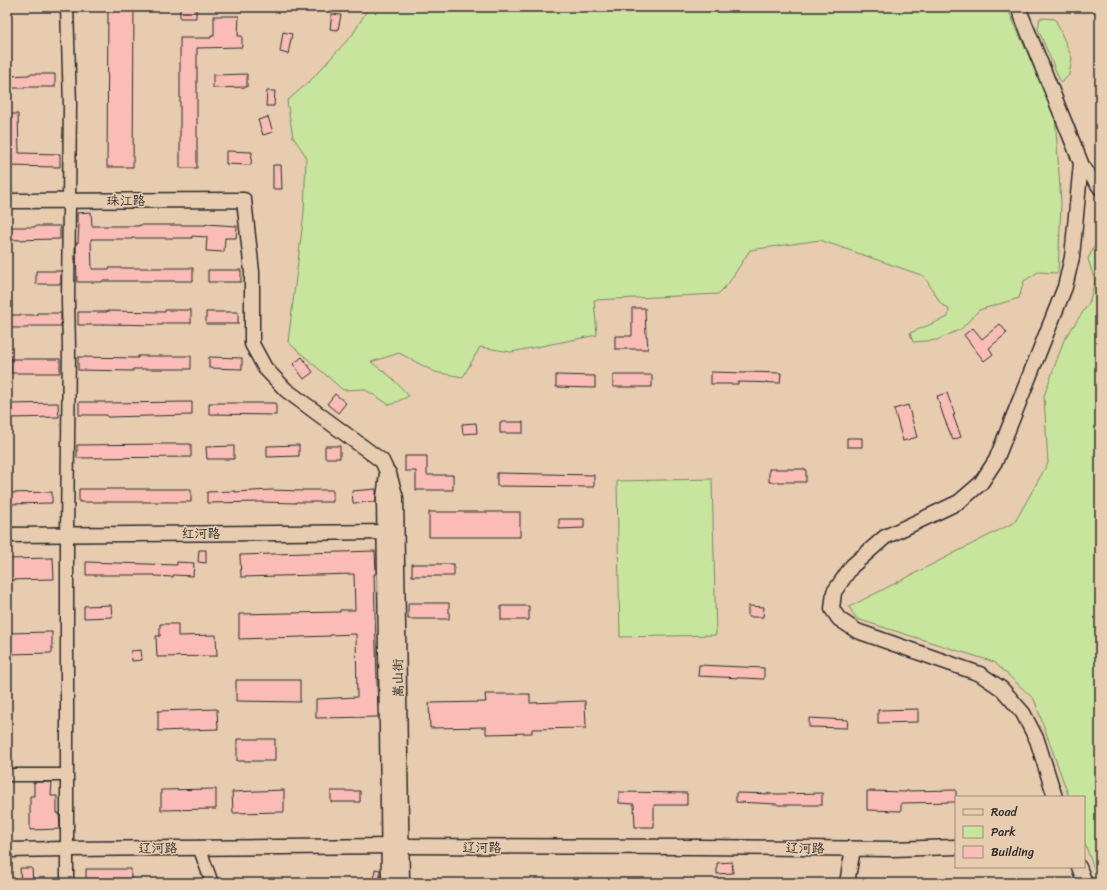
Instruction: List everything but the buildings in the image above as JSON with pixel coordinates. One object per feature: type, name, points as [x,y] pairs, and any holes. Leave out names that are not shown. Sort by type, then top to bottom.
[{"type":"main road","name":"嵩山街","points":[[385,468],[395,498],[391,532],[395,846],[390,883]]},
{"type":"main road","name":"嵩山街","points":[[395,846],[401,883]]},
{"type":"street","points":[[67,7],[70,105],[66,775],[67,883]]},
{"type":"street","points":[[1018,7],[1081,163],[1100,189]]},
{"type":"street","points":[[1055,796],[1037,740],[1023,713],[1002,689],[980,674],[857,631],[839,619],[832,609],[834,592],[852,566],[885,537],[959,502],[981,483],[996,460],[1065,287],[1072,257],[1081,163]]},
{"type":"street","name":"珠江路","points":[[7,201],[244,200],[252,272],[252,344],[265,368],[286,390],[385,468]]},
{"type":"street","name":"红河路","points":[[7,535],[391,532]]},
{"type":"street","points":[[7,775],[66,775]]},
{"type":"street","name":"辽河路","points":[[7,850],[395,846],[853,849],[955,847]]},
{"type":"street","points":[[199,847],[212,883]]},
{"type":"street","points":[[848,883],[853,849]]},
{"type":"street","points":[[1079,868],[1085,883]]},
{"type":"green space","points":[[369,7],[1007,7],[1055,115],[1061,203],[1058,273],[1038,272],[1024,281],[1019,298],[979,310],[961,329],[937,340],[913,342],[910,333],[948,317],[949,309],[941,304],[924,276],[820,240],[750,250],[728,284],[718,294],[594,300],[597,335],[511,352],[480,347],[463,377],[435,372],[399,353],[371,362],[391,377],[409,396],[390,405],[364,389],[343,390],[288,342],[304,213],[306,156],[293,137],[287,101],[310,81],[353,34]]},
{"type":"green space","points":[[1040,18],[1055,19],[1072,58],[1069,75],[1061,83],[1038,29]]},
{"type":"green space","points":[[1098,239],[1100,239],[1100,883],[1085,844],[1085,796],[1069,796],[1034,699],[994,662],[857,619],[849,607],[1015,522],[1048,463],[1044,396],[1064,340],[1089,303],[1095,281],[1088,259]]},
{"type":"green space","points":[[712,479],[716,635],[620,637],[617,481]]}]
